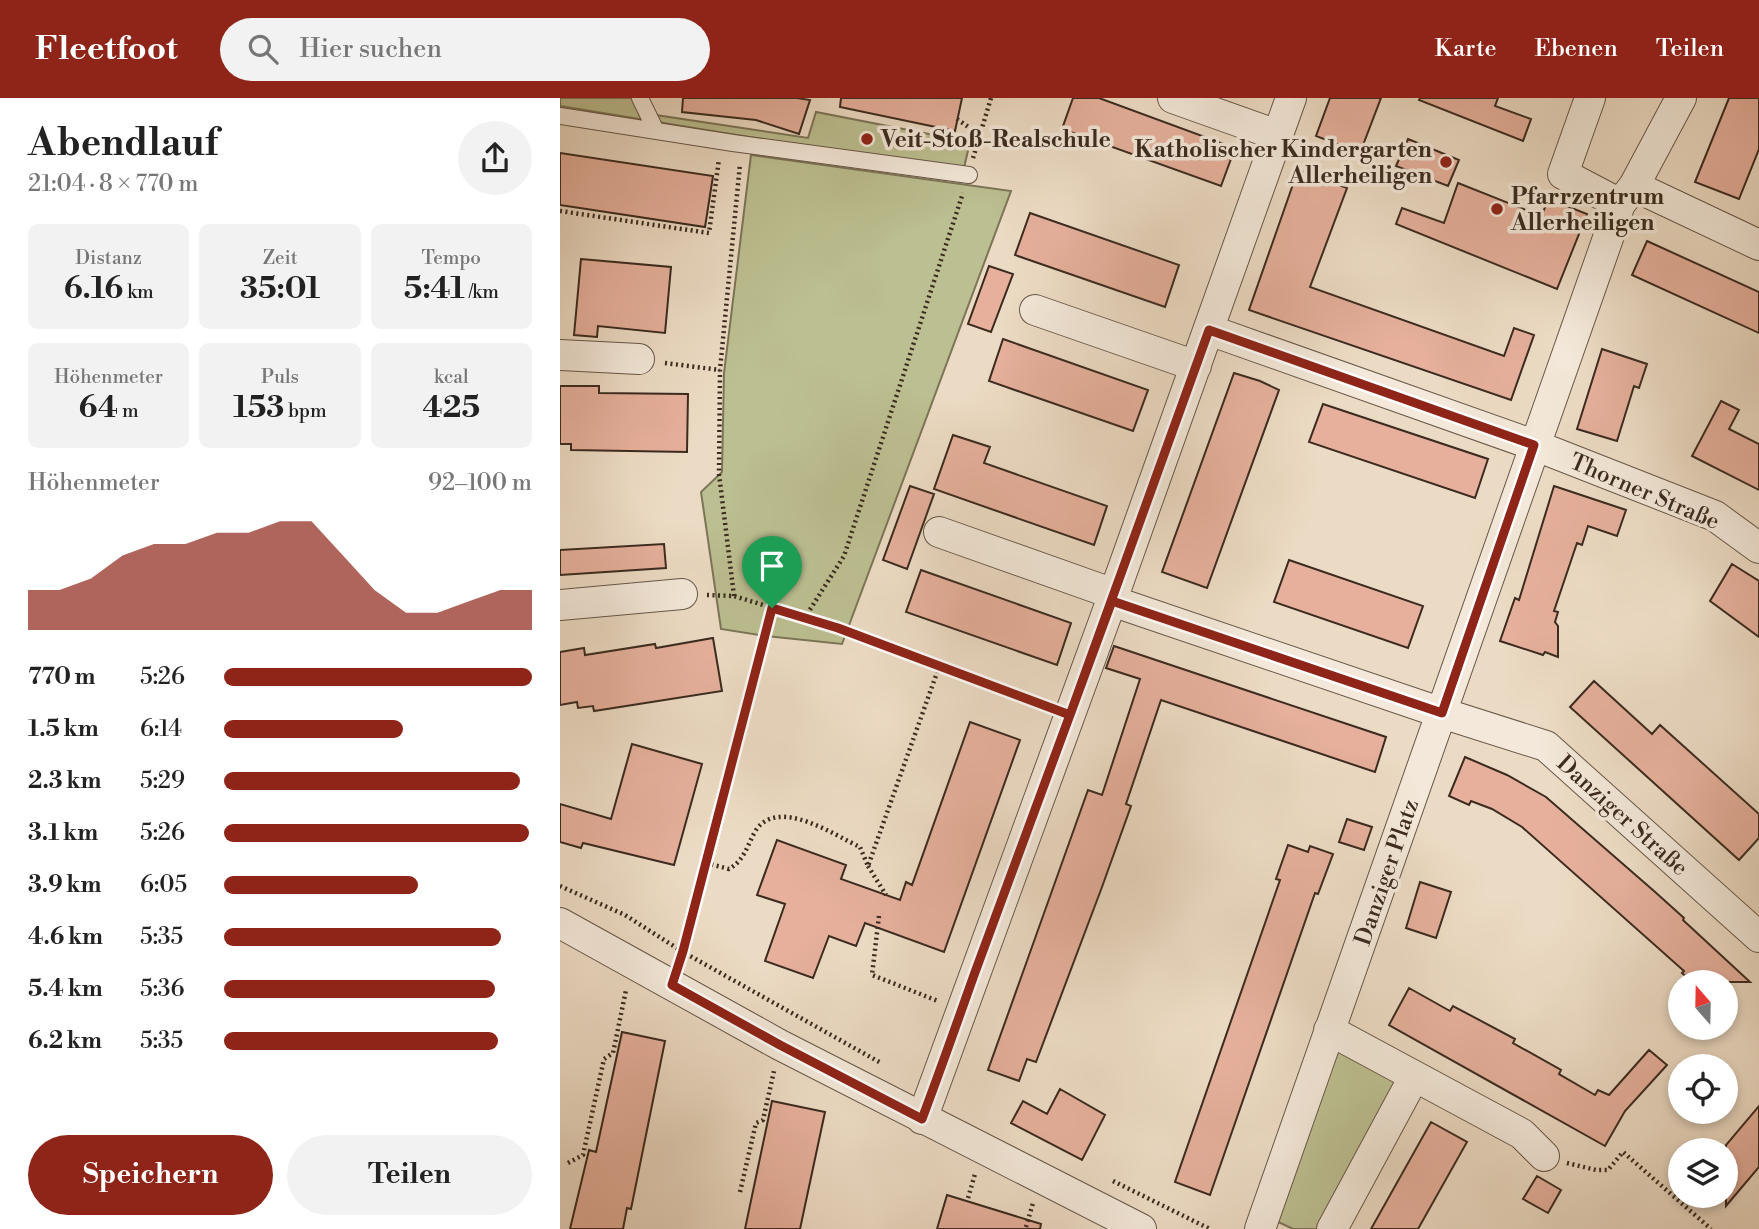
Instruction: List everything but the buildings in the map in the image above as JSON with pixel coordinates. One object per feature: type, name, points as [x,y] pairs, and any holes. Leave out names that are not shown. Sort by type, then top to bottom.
[{"type":"street","points":[[1173,98],[1277,135]]},
{"type":"street","points":[[922,1119],[1113,598],[1291,98]]},
{"type":"street","points":[[1590,98],[1563,174],[1627,195],[1759,246]]},
{"type":"street","name":"Danziger Platz","points":[[1261,1229],[1534,445],[1627,195],[1681,98]]},
{"type":"street","points":[[1035,310],[1196,366]]},
{"type":"street","name":"Thorner Straße","points":[[1209,330],[1534,445],[1715,516],[1759,548]]},
{"type":"street","points":[[560,355],[639,359]]},
{"type":"street","name":"Danziger Straße","points":[[939,532],[1113,598],[1442,713],[1546,746],[1759,937]]},
{"type":"street","points":[[560,605],[682,594]]},
{"type":"street","points":[[560,923],[780,1045],[1141,1229]]},
{"type":"street","points":[[1329,1030],[1522,1134],[1544,1156]]},
{"type":"street","points":[[1332,1229],[1414,1077]]},
{"type":"lane","points":[[640,98],[656,131]]},
{"type":"lane","points":[[560,116],[968,175]]},
{"type":"path","points":[[804,619],[844,556],[991,98]]},
{"type":"path","points":[[957,119],[980,135]]},
{"type":"path","points":[[560,211],[709,233],[722,141]]},
{"type":"path","points":[[742,144],[720,370],[719,474],[734,596],[838,628],[1070,715]]},
{"type":"path","points":[[639,359],[720,370]]},
{"type":"path","points":[[672,985],[772,608]]},
{"type":"path","points":[[868,866],[939,667]]},
{"type":"path","points":[[706,863],[729,869],[740,863],[758,828],[770,819],[783,816],[800,818],[860,847],[886,895]]},
{"type":"path","points":[[560,886],[625,915],[683,951],[885,1065]]},
{"type":"path","points":[[879,916],[872,975],[961,1010]]},
{"type":"path","points":[[568,1163],[583,1156],[604,1059],[613,1053],[632,962]]},
{"type":"path","points":[[740,1192],[756,1123],[763,1120],[774,1073]]},
{"type":"path","points":[[1544,1156],[1596,1170],[1608,1170],[1623,1153],[1711,1229]]},
{"type":"path","points":[[1102,1175],[1210,1229]]},
{"type":"path","points":[[968,1198],[972,1186]]},
{"type":"path","points":[[1026,1227],[1029,1214]]},
{"type":"green space","points":[[560,98],[648,98],[656,115],[808,138],[816,112],[970,142],[963,172],[560,106]]},
{"type":"green space","points":[[751,155],[1011,191],[842,644],[721,629],[701,492],[722,472],[724,373]]},
{"type":"green space","points":[[1338,1048],[1394,1080],[1396,1088],[1329,1212],[1317,1229],[1293,1229],[1276,1221]]},
{"type":"place","name":"Veit-Stoß-Realschule","points":[[867,139]]},
{"type":"place","name":"Katholischer Kindergarten Allerheiligen","points":[[1446,162]]},
{"type":"place","name":"Pfarrzentrum Allerheiligen","points":[[1497,209]]},
{"type":"route","points":[[1209,330],[1534,445],[1442,713],[1112,601],[922,1119],[672,985],[772,608],[838,628],[1070,715],[1209,330]]}]
